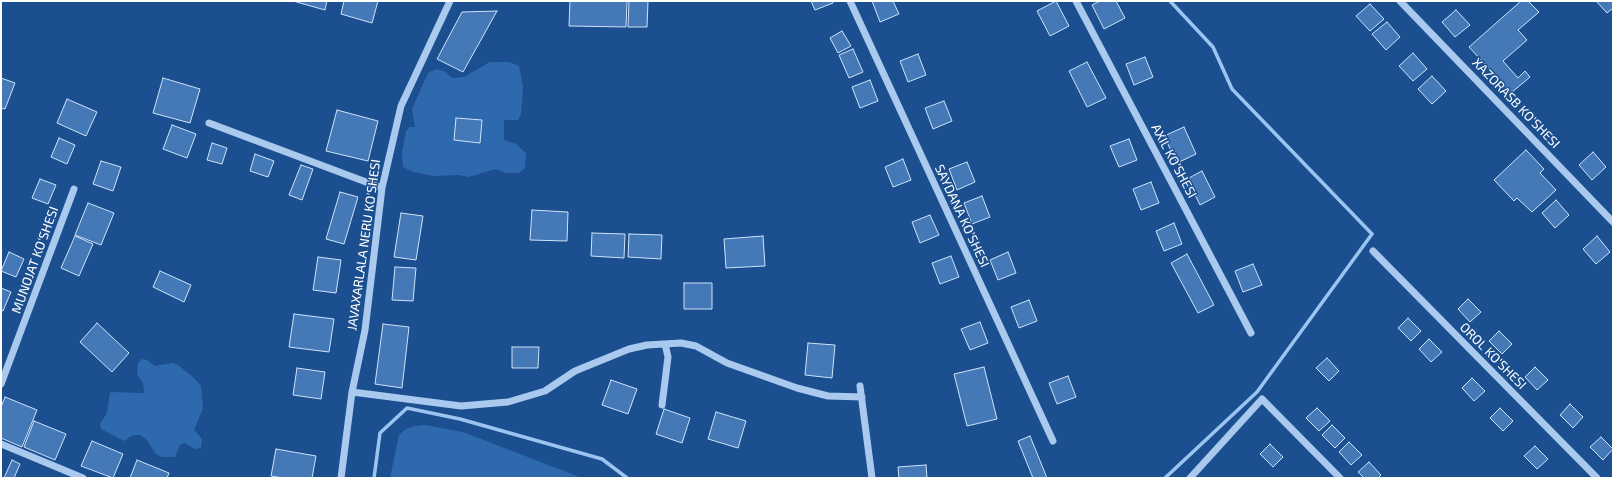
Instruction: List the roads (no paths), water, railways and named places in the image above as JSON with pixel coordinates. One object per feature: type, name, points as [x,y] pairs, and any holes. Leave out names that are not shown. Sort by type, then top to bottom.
[{"type":"street","name":"JAVAXARLALA NERU KO'SHESI","points":[[341,478],[352,392],[365,330],[382,188],[401,106],[450,1]]},
{"type":"street","name":"SAYDANA KO'SHESI","points":[[850,1],[1053,441]]},
{"type":"street","name":"AXIL KO'SHESI","points":[[1076,1],[1251,332]]},
{"type":"street","name":"XAZORASB KO'SHESI","points":[[1400,1],[1613,222]]},
{"type":"street","points":[[209,123],[382,188]]},
{"type":"street","name":"MUNOJAT KO'SHESI","points":[[1,384],[74,189]]},
{"type":"street","name":"OROL KO'SHESI","points":[[1373,251],[1597,478]]},
{"type":"street","points":[[352,392],[462,406],[508,402],[545,391],[575,371],[629,349],[647,345],[681,343],[696,346],[727,363],[797,388],[828,396],[862,398]]},
{"type":"street","points":[[662,405],[668,357],[665,344]]},
{"type":"street","points":[[860,386],[872,478]]},
{"type":"street","points":[[1190,478],[1262,399],[1340,478]]},
{"type":"street","points":[[1,444],[83,478]]},
{"type":"waterway","points":[[1165,478],[1257,392],[1372,234],[1232,89],[1213,47],[1170,1]]},
{"type":"waterway","points":[[374,478],[380,433],[407,408],[460,419],[602,459],[627,478]]}]
